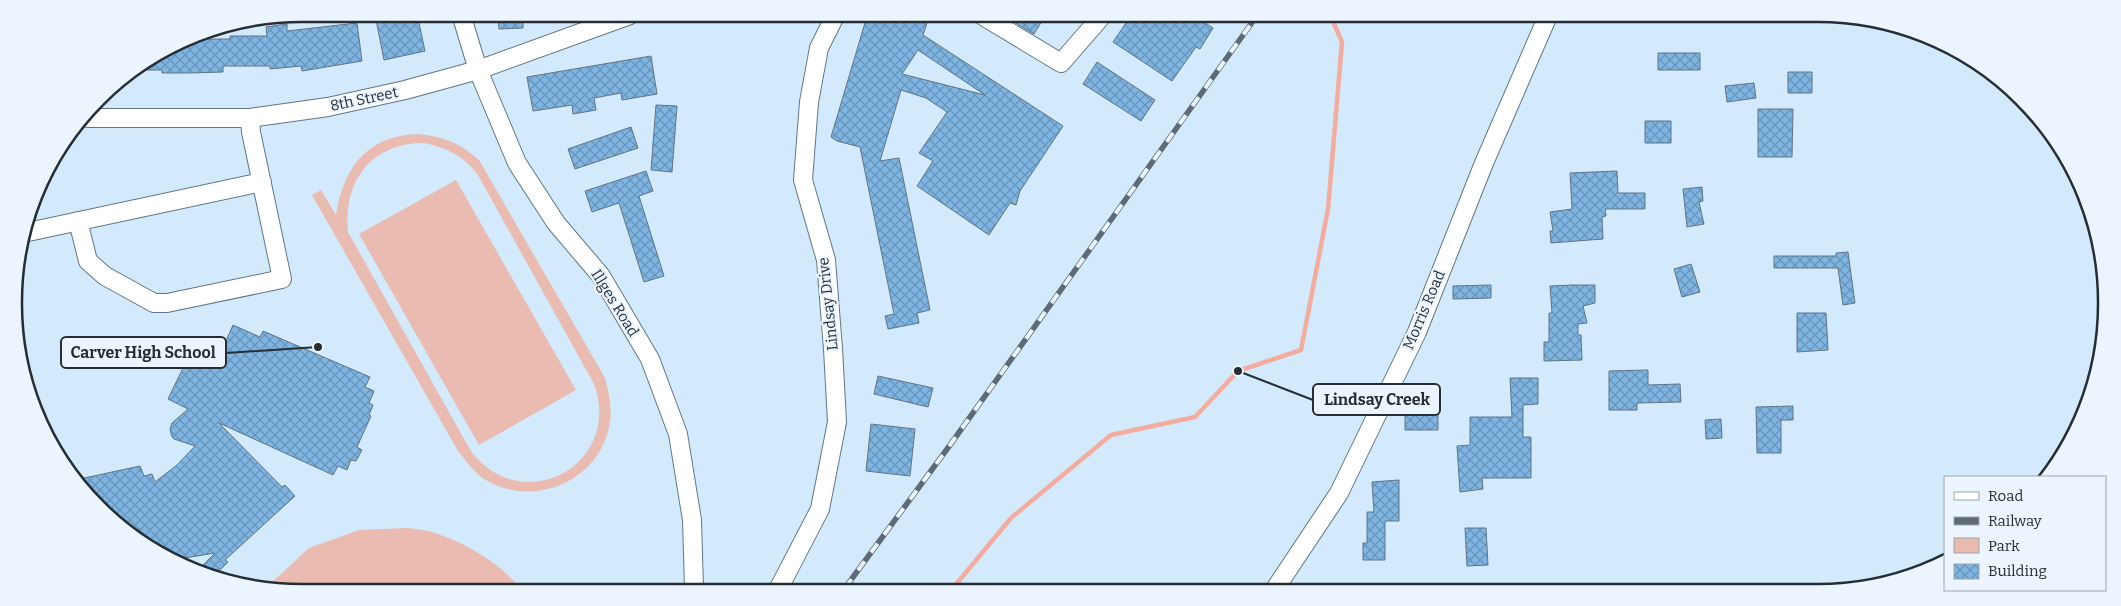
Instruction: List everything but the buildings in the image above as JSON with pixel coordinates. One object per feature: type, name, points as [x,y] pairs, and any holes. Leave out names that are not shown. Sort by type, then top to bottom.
[{"type":"street","name":"Illges Road","points":[[464,23],[478,70],[518,163],[556,223],[601,276],[650,359],[678,434],[692,520],[694,584]]},
{"type":"street","name":"8th Street","points":[[92,118],[250,118],[328,107],[405,90],[478,70],[606,23]]},
{"type":"street","name":"Lindsay Drive","points":[[781,584],[820,509],[837,422],[826,260],[803,180],[809,102],[819,48],[832,23]]},
{"type":"street","points":[[995,23],[1061,63],[1096,23]]},
{"type":"street","name":"Morris Road","points":[[1278,584],[1339,493],[1417,332],[1484,163],[1545,23]]},
{"type":"street","points":[[78,221],[88,261],[105,276],[154,303],[167,303],[282,279],[251,132],[250,118]]},
{"type":"street","points":[[32,231],[262,182]]},
{"type":"green space","points":[[417,134],[450,141],[465,149],[479,160],[605,378],[611,414],[609,427],[602,446],[592,463],[577,476],[560,485],[542,490],[522,491],[503,488],[484,479],[470,466],[458,451],[312,195],[321,190],[336,215],[344,183],[360,158],[371,148],[399,136]],"holes":[[[424,143],[448,150],[461,158],[478,175],[594,384],[599,413],[595,438],[582,458],[564,473],[542,481],[518,481],[494,472],[472,453],[348,232],[350,197],[356,181],[364,168],[375,158],[389,150],[405,145]]]},
{"type":"green space","points":[[456,180],[576,390],[479,445],[359,234]]},
{"type":"green space","points":[[404,528],[443,536],[472,549],[486,558],[499,567],[516,584],[303,584],[273,582],[309,548],[359,530]]},
{"type":"waterway","points":[[956,584],[1011,518],[1111,435],[1195,417],[1238,371],[1301,350],[1328,209],[1342,42],[1334,23]]},
{"type":"railway","points":[[848,584],[950,445],[1252,23]]},
{"type":"place","name":"Carver High School","points":[[318,347]]},
{"type":"place","name":"Lindsay Creek","points":[[1238,371]]}]
